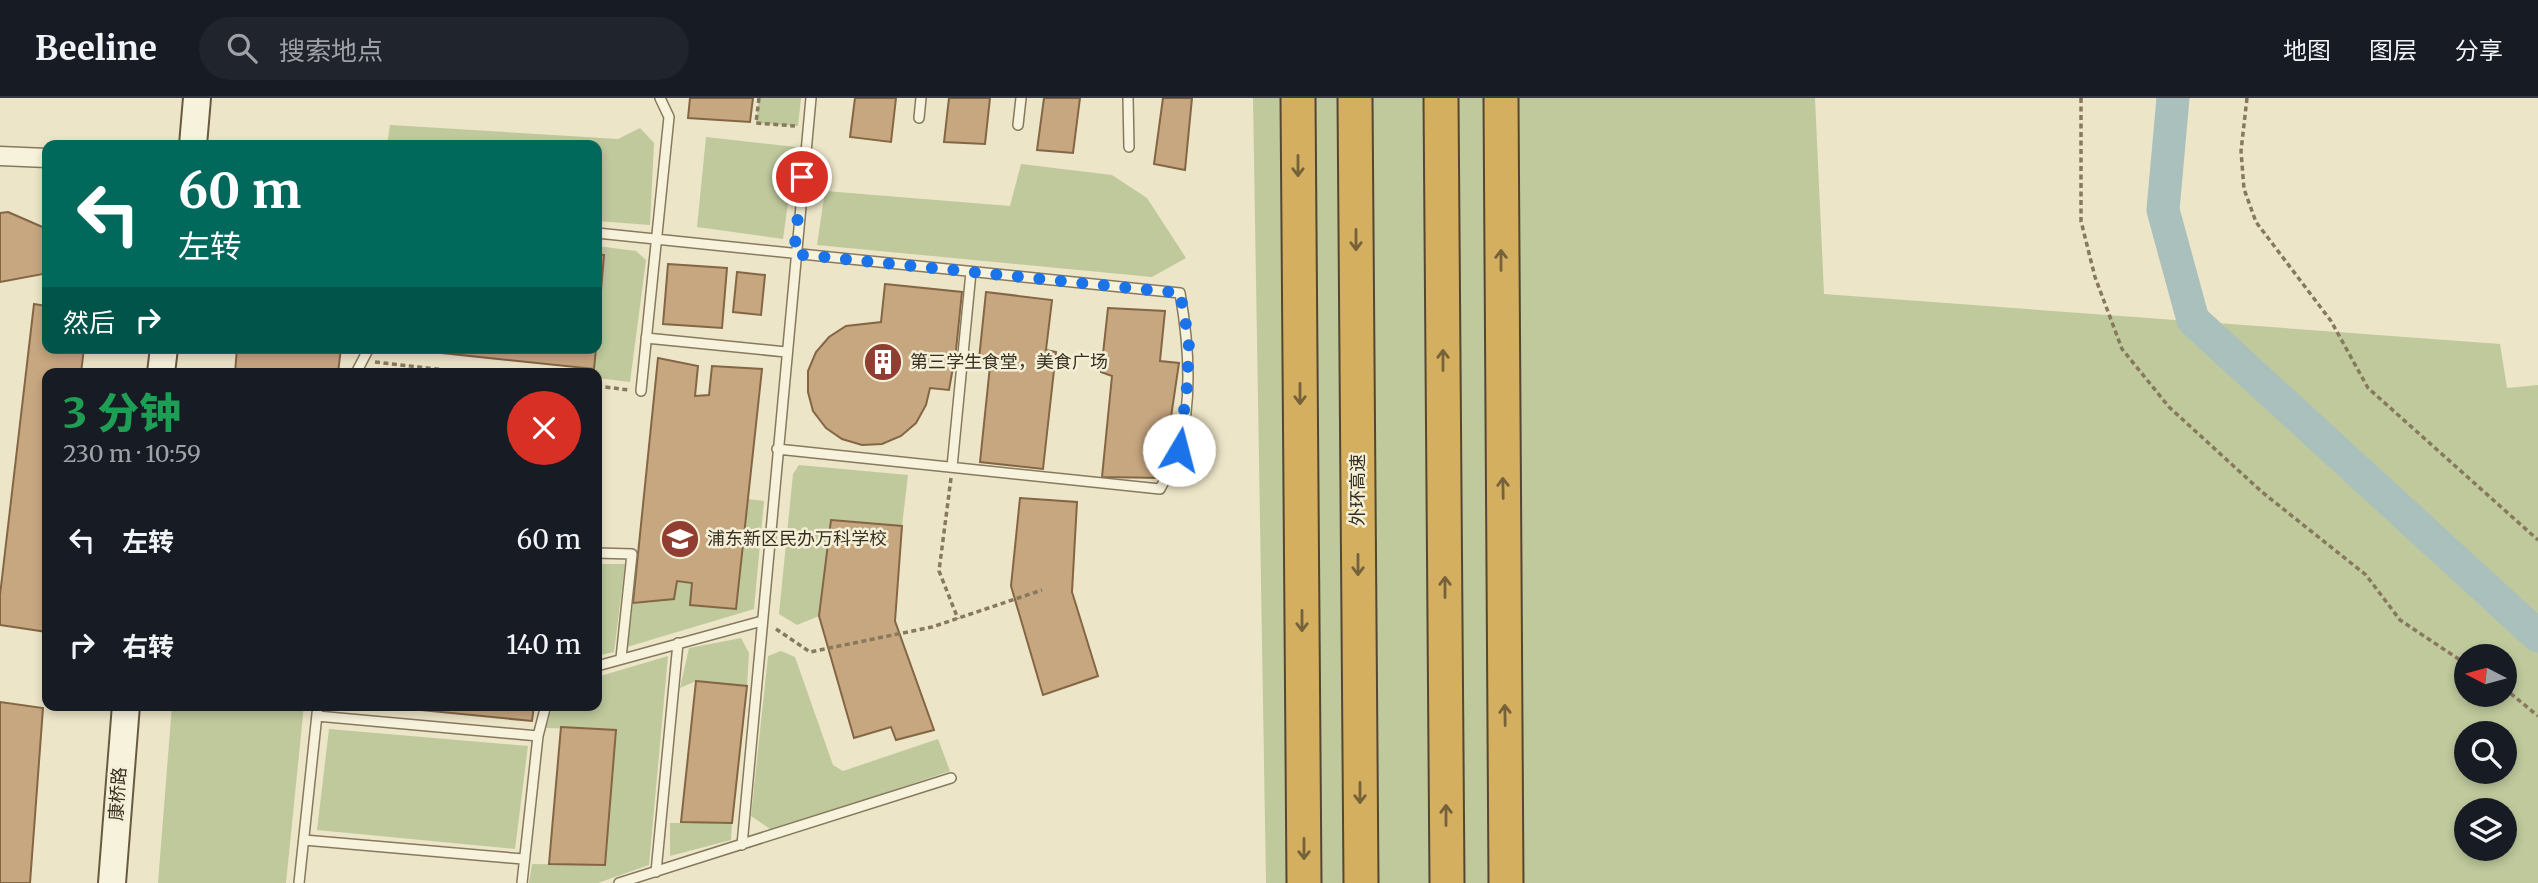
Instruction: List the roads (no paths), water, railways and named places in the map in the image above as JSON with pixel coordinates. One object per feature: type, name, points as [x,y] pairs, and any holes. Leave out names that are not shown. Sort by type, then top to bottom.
[{"type":"highway","points":[[1298,98],[1304,883]]},
{"type":"highway","name":"外环高速","points":[[1355,98],[1361,883]]},
{"type":"highway","points":[[1441,98],[1447,883]]},
{"type":"highway","points":[[1501,98],[1506,883]]},
{"type":"main road","points":[[193,140],[197,98]]},
{"type":"main road","name":"康桥路","points":[[112,883],[126,711]]},
{"type":"street","points":[[0,156],[42,158]]},
{"type":"lane","points":[[641,391],[669,117],[660,98]]},
{"type":"lane","points":[[742,845],[794,254],[811,98]]},
{"type":"lane","points":[[919,118],[921,98]]},
{"type":"lane","points":[[1018,125],[1021,98]]},
{"type":"lane","points":[[1128,98],[1129,146]]},
{"type":"lane","points":[[602,234],[1180,293],[1189,341],[1187,387],[1179,450],[1160,489],[777,449]]},
{"type":"lane","points":[[952,467],[971,272]]},
{"type":"lane","points":[[646,338],[786,352]]},
{"type":"lane","points":[[602,552],[632,554],[621,658]]},
{"type":"lane","points":[[602,664],[762,621]]},
{"type":"lane","points":[[656,872],[678,643]]},
{"type":"lane","points":[[299,883],[317,711]]},
{"type":"lane","points":[[326,711],[538,736]]},
{"type":"lane","points":[[522,883],[538,736],[544,711]]},
{"type":"lane","points":[[619,883],[951,778]]},
{"type":"lane","points":[[304,840],[523,859]]},
{"type":"waterway","points":[[2173,98],[2163,210],[2193,320],[2538,636]]},
{"type":"place","name":"第三学生食堂，美食广场","points":[[883,362]]},
{"type":"place","name":"浦东新区民办万科学校","points":[[680,539]]}]
